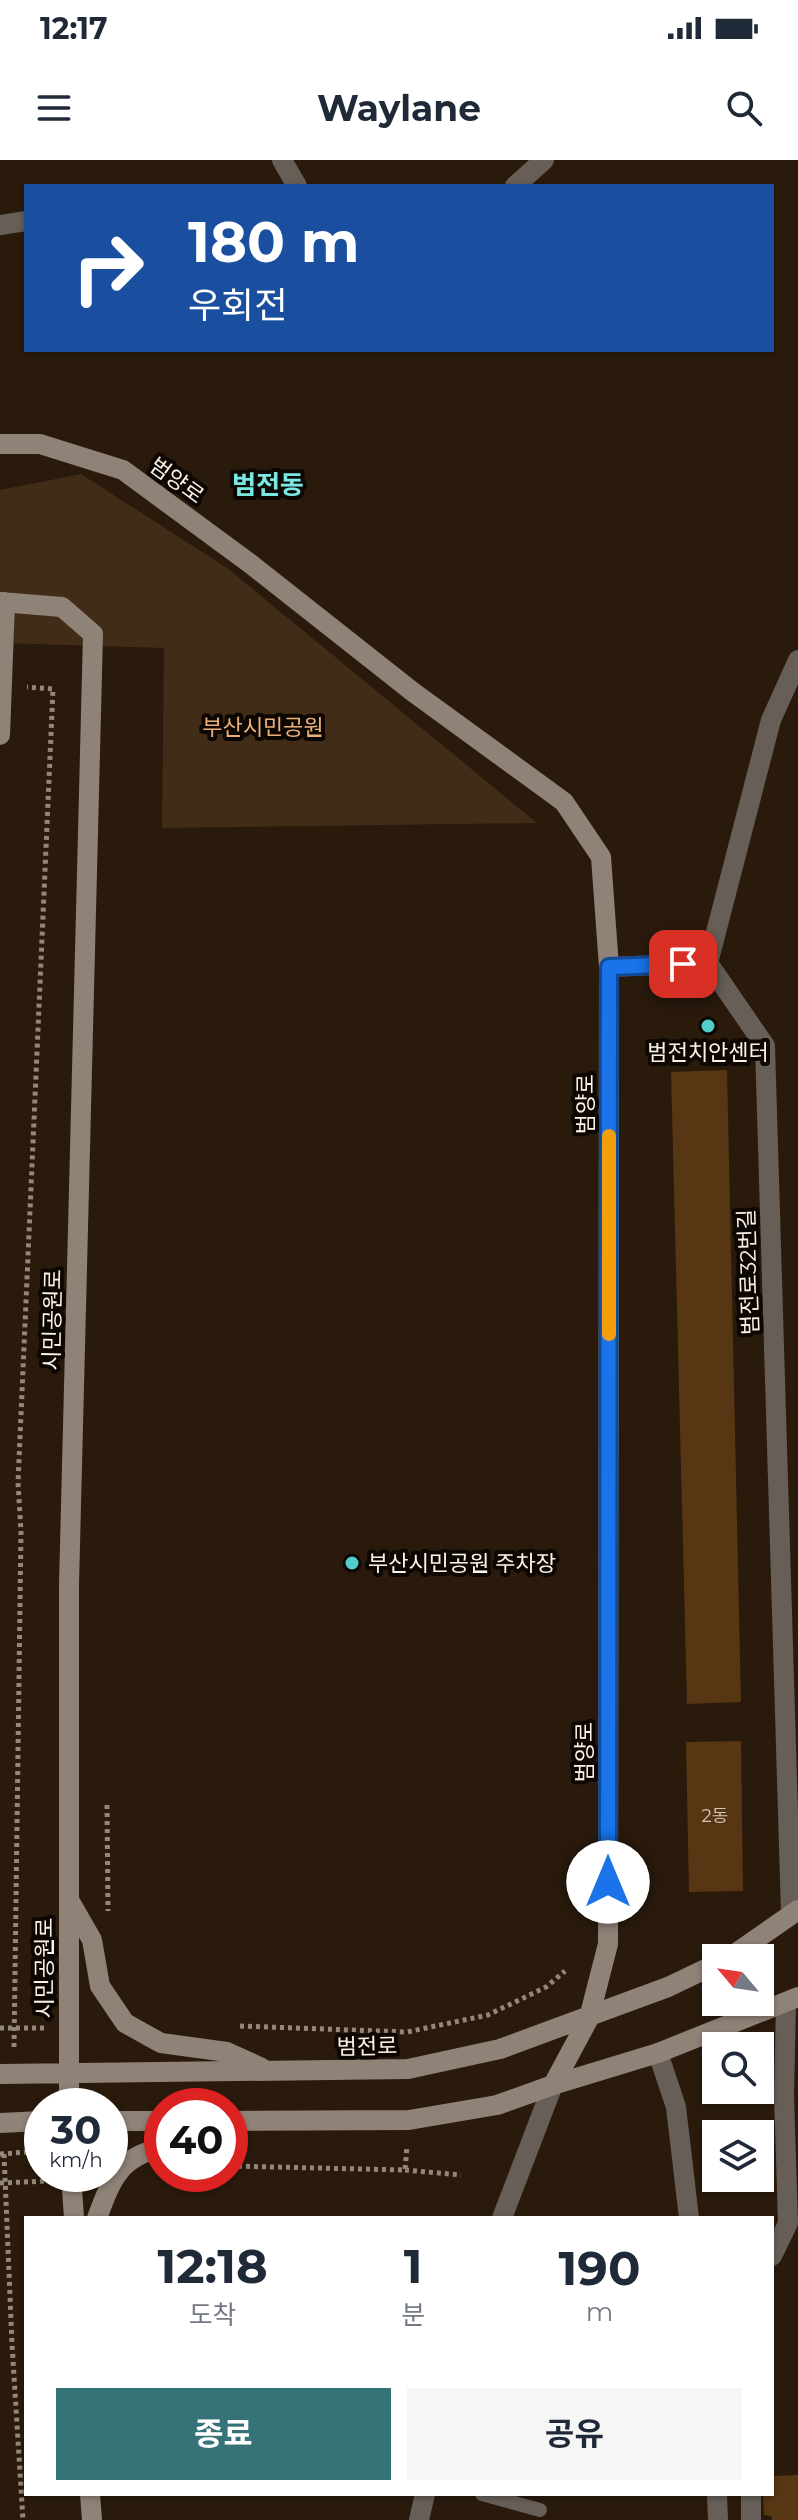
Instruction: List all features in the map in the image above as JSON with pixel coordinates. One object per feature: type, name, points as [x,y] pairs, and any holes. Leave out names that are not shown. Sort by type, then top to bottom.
[{"type":"main road","name":"범양로","points":[[0,444],[40,444],[123,470],[252,565],[413,692],[564,802],[601,857],[609,967],[608,1944],[589,2018],[553,2085]]},
{"type":"main road","name":"시민공원로","points":[[0,735],[2,602],[62,607],[93,634],[69,1585],[68,2088]]},
{"type":"main road","points":[[68,1898],[92,1940],[100,1986],[125,2023],[161,2043],[227,2052],[269,2072]]},
{"type":"main road","points":[[749,1944],[795,1912]]},
{"type":"main road","name":"범전로","points":[[0,2074],[408,2069],[500,2049],[589,2018],[702,1971]]},
{"type":"main road","points":[[248,2124],[409,2120],[497,2105],[658,2053],[792,2000]]},
{"type":"main road","points":[[0,2123],[24,2122]]},
{"type":"main road","points":[[98,2216],[112,2180],[126,2162],[144,2155]]},
{"type":"main road","points":[[72,2192],[74,2216]]},
{"type":"main road","points":[[90,2496],[92,2520]]},
{"type":"street","points":[[282,160],[296,184]]},
{"type":"street","points":[[517,184],[544,160]]},
{"type":"street","points":[[0,225],[24,221]]},
{"type":"street","points":[[609,967],[708,963],[771,720],[798,660]]},
{"type":"street","name":"범전로32번길","points":[[708,963],[765,1046],[790,1533],[795,1912]]},
{"type":"street","points":[[774,2252],[788,2223],[784,2095],[792,2000]]},
{"type":"street","points":[[658,2053],[676,2107],[689,2216]]},
{"type":"street","points":[[503,2216],[553,2085]]},
{"type":"street","points":[[419,2520],[425,2496]]},
{"type":"street","points":[[717,2496],[718,2520]]},
{"type":"street","points":[[751,2496],[751,2520]]},
{"type":"lane","points":[[489,2496],[540,2510]]},
{"type":"path","points":[[14,2048],[21,1531],[18,1483],[53,689]]},
{"type":"path","points":[[107,1805],[108,1924]]},
{"type":"path","points":[[235,2026],[407,2032],[488,2015],[546,1987],[565,1971]]},
{"type":"path","points":[[23,2520],[2,2154],[24,2152]]},
{"type":"path","points":[[405,2170],[461,2175]]},
{"type":"green space","name":"부산시민공원","points":[[81,474],[227,568],[537,823],[162,828],[164,648],[0,643],[0,490]]},
{"type":"building","points":[[727,1070],[741,1702],[687,1704],[671,1072]]},
{"type":"building","points":[[741,1741],[743,1891],[689,1892],[686,1742]]},
{"type":"building","points":[[798,2475],[798,2520],[772,2520],[771,2516],[764,2515],[763,2496],[774,2496],[774,2476]]},
{"type":"slow traffic","points":[[609,1136],[609,1334]]},
{"type":"place","name":"범전치안센터","points":[[708,1026]]},
{"type":"place","name":"부산시민공원 주차장","points":[[352,1563]]},
{"type":"district","name":"범전동","points":[[268,485]]},
{"type":"route","points":[[608,1882],[609,967],[683,964]]}]
